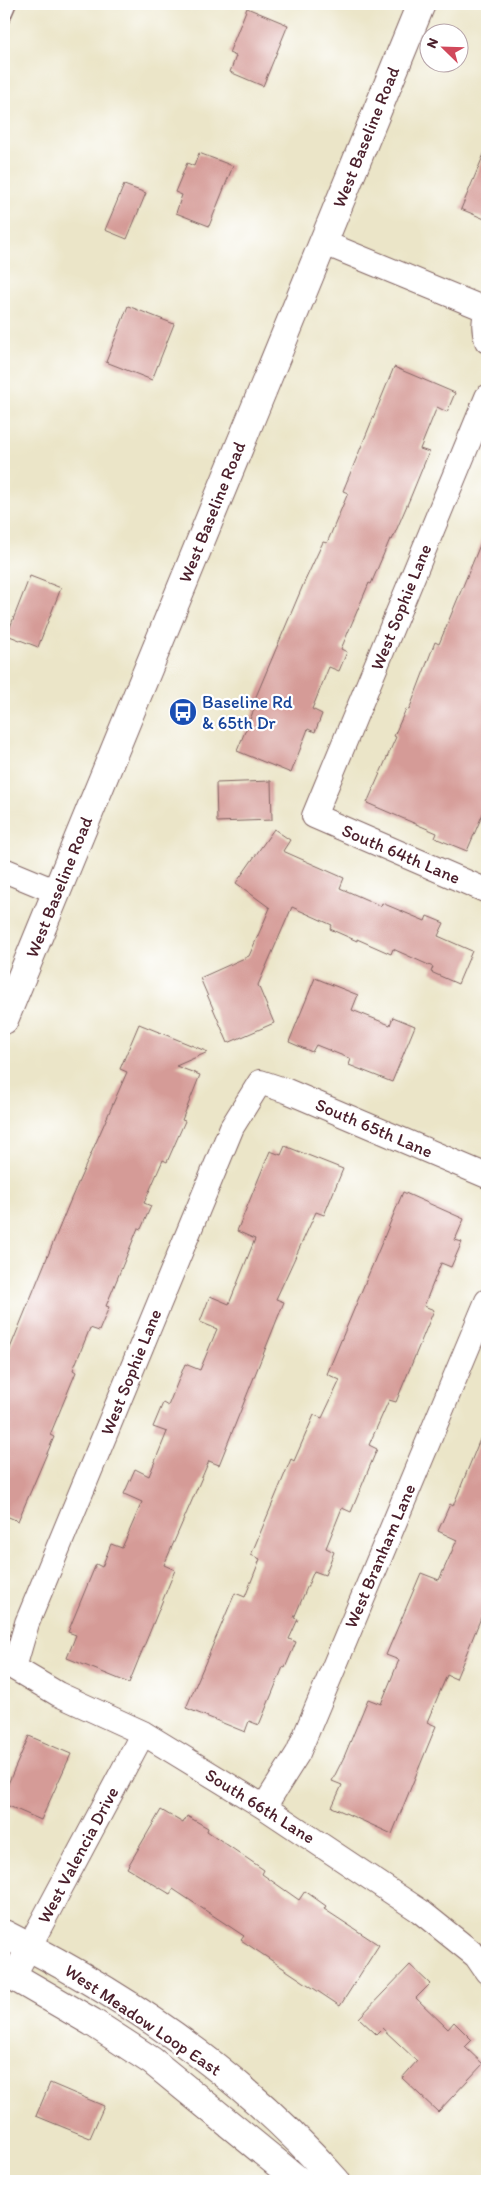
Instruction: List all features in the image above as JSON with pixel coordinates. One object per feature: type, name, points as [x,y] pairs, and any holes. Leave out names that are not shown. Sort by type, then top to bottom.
[{"type":"main road","name":"West Baseline Road","points":[[4,1020],[421,4]]},
{"type":"main road","name":"West Meadow Loop East","points":[[4,1934],[117,1998],[199,2053],[278,2121],[336,2181]]},
{"type":"main road","name":"West Meadow Loop East","points":[[9,1974],[83,2017],[152,2061],[299,2181]]},
{"type":"street","points":[[322,242],[487,310],[484,332],[487,341]]},
{"type":"street","name":"West Sophie Lane","points":[[314,816],[487,397]]},
{"type":"street","name":"South 64th Lane","points":[[314,816],[487,891]]},
{"type":"street","points":[[4,870],[57,892]]},
{"type":"street","name":"West Sophie Lane","points":[[14,1668],[27,1623],[228,1136],[260,1082]]},
{"type":"street","name":"South 65th Lane","points":[[260,1082],[287,1091],[487,1176]]},
{"type":"street","name":"West Branham Lane","points":[[264,1807],[298,1753],[487,1301]]},
{"type":"street","name":"South 66th Lane","points":[[14,1668],[58,1694],[143,1733],[264,1807],[420,1911],[476,1956],[487,1972]]},
{"type":"street","name":"West Valencia Drive","points":[[9,1974],[29,1947],[143,1733]]},
{"type":"lane","points":[[4,18],[10,4]]},
{"type":"building","points":[[247,8],[288,25],[263,86],[230,72],[236,56],[229,53]]},
{"type":"building","points":[[487,147],[487,220],[461,209]]},
{"type":"building","points":[[199,153],[233,166],[209,226],[176,213],[182,195],[175,192],[187,163],[194,166]]},
{"type":"building","points":[[124,185],[146,193],[127,239],[105,230]]},
{"type":"building","points":[[128,306],[174,324],[152,380],[106,362]]},
{"type":"building","points":[[394,367],[455,393],[447,412],[437,407],[420,449],[429,452],[392,540],[390,539],[371,584],[369,583],[341,649],[347,652],[339,671],[329,667],[312,709],[322,714],[315,732],[308,729],[291,773],[237,751],[255,707],[252,706],[303,585],[323,542],[327,543],[348,493],[343,491]]},
{"type":"building","points":[[487,528],[487,804],[467,851],[435,838],[437,833],[367,803],[406,709],[409,710],[435,642],[439,644]]},
{"type":"building","points":[[30,576],[61,588],[38,647],[7,635]]},
{"type":"building","points":[[271,781],[272,820],[217,822],[216,783]]},
{"type":"building","points":[[274,829],[290,840],[283,851],[344,878],[340,888],[381,906],[382,903],[425,921],[427,916],[444,923],[438,936],[472,951],[458,984],[431,972],[433,967],[393,949],[391,954],[357,939],[357,941],[330,929],[332,925],[292,907],[258,985],[274,1023],[228,1043],[200,978],[249,956],[270,908],[236,883]]},
{"type":"building","points":[[315,978],[358,995],[352,1010],[390,1025],[393,1017],[415,1026],[392,1082],[349,1065],[351,1059],[316,1045],[312,1052],[289,1042]]},
{"type":"building","points":[[139,1024],[208,1052],[176,1066],[200,1075],[182,1120],[185,1121],[167,1162],[163,1160],[144,1203],[151,1206],[141,1229],[138,1228],[106,1306],[109,1307],[99,1331],[90,1328],[73,1370],[76,1372],[50,1435],[54,1437],[18,1521],[4,1515],[4,1363],[71,1199],[127,1072],[120,1069]]},
{"type":"building","points":[[285,1146],[343,1169],[324,1215],[316,1212],[276,1299],[284,1302],[219,1465],[209,1461],[164,1565],[175,1570],[129,1683],[67,1658],[76,1635],[68,1632],[96,1564],[102,1567],[111,1544],[122,1548],[142,1502],[124,1494],[135,1469],[149,1476],[167,1432],[153,1427],[163,1403],[168,1406],[185,1364],[200,1370],[217,1329],[200,1322],[210,1296],[229,1304],[255,1239],[237,1231],[270,1151],[281,1155]]},
{"type":"building","points":[[403,1192],[464,1219],[455,1240],[462,1242],[451,1267],[441,1263],[424,1306],[434,1310],[396,1402],[389,1400],[369,1445],[377,1449],[351,1512],[342,1508],[326,1548],[334,1552],[325,1575],[314,1571],[294,1618],[298,1619],[289,1639],[296,1642],[285,1668],[283,1667],[259,1725],[249,1721],[245,1732],[186,1708],[235,1593],[245,1597],[260,1559],[251,1555],[291,1459],[294,1461],[314,1415],[322,1418],[340,1380],[327,1374]]},
{"type":"building","points":[[487,1422],[487,1603],[456,1679],[447,1675],[427,1722],[436,1726],[392,1834],[332,1807],[342,1785],[332,1781],[368,1699],[381,1704],[399,1660],[386,1655],[421,1573],[439,1580],[457,1540],[438,1531],[450,1504],[453,1506]]},
{"type":"building","points":[[29,1736],[71,1754],[41,1820],[4,1804],[4,1793]]},
{"type":"building","points":[[161,1810],[183,1823],[187,1816],[208,1828],[207,1831],[264,1870],[262,1874],[299,1900],[305,1891],[326,1906],[324,1909],[379,1945],[340,2006],[241,1940],[244,1936],[173,1889],[170,1894],[127,1868]]},
{"type":"building","points":[[410,1965],[430,1984],[416,1998],[448,2029],[454,2022],[472,2040],[465,2047],[483,2064],[438,2112],[402,2078],[417,2061],[382,2028],[376,2034],[359,2018]]},
{"type":"building","points":[[50,2083],[104,2106],[90,2138],[36,2116]]},
{"type":"place","name":"Baseline Rd & 65th Dr","points":[[183,712]]}]
